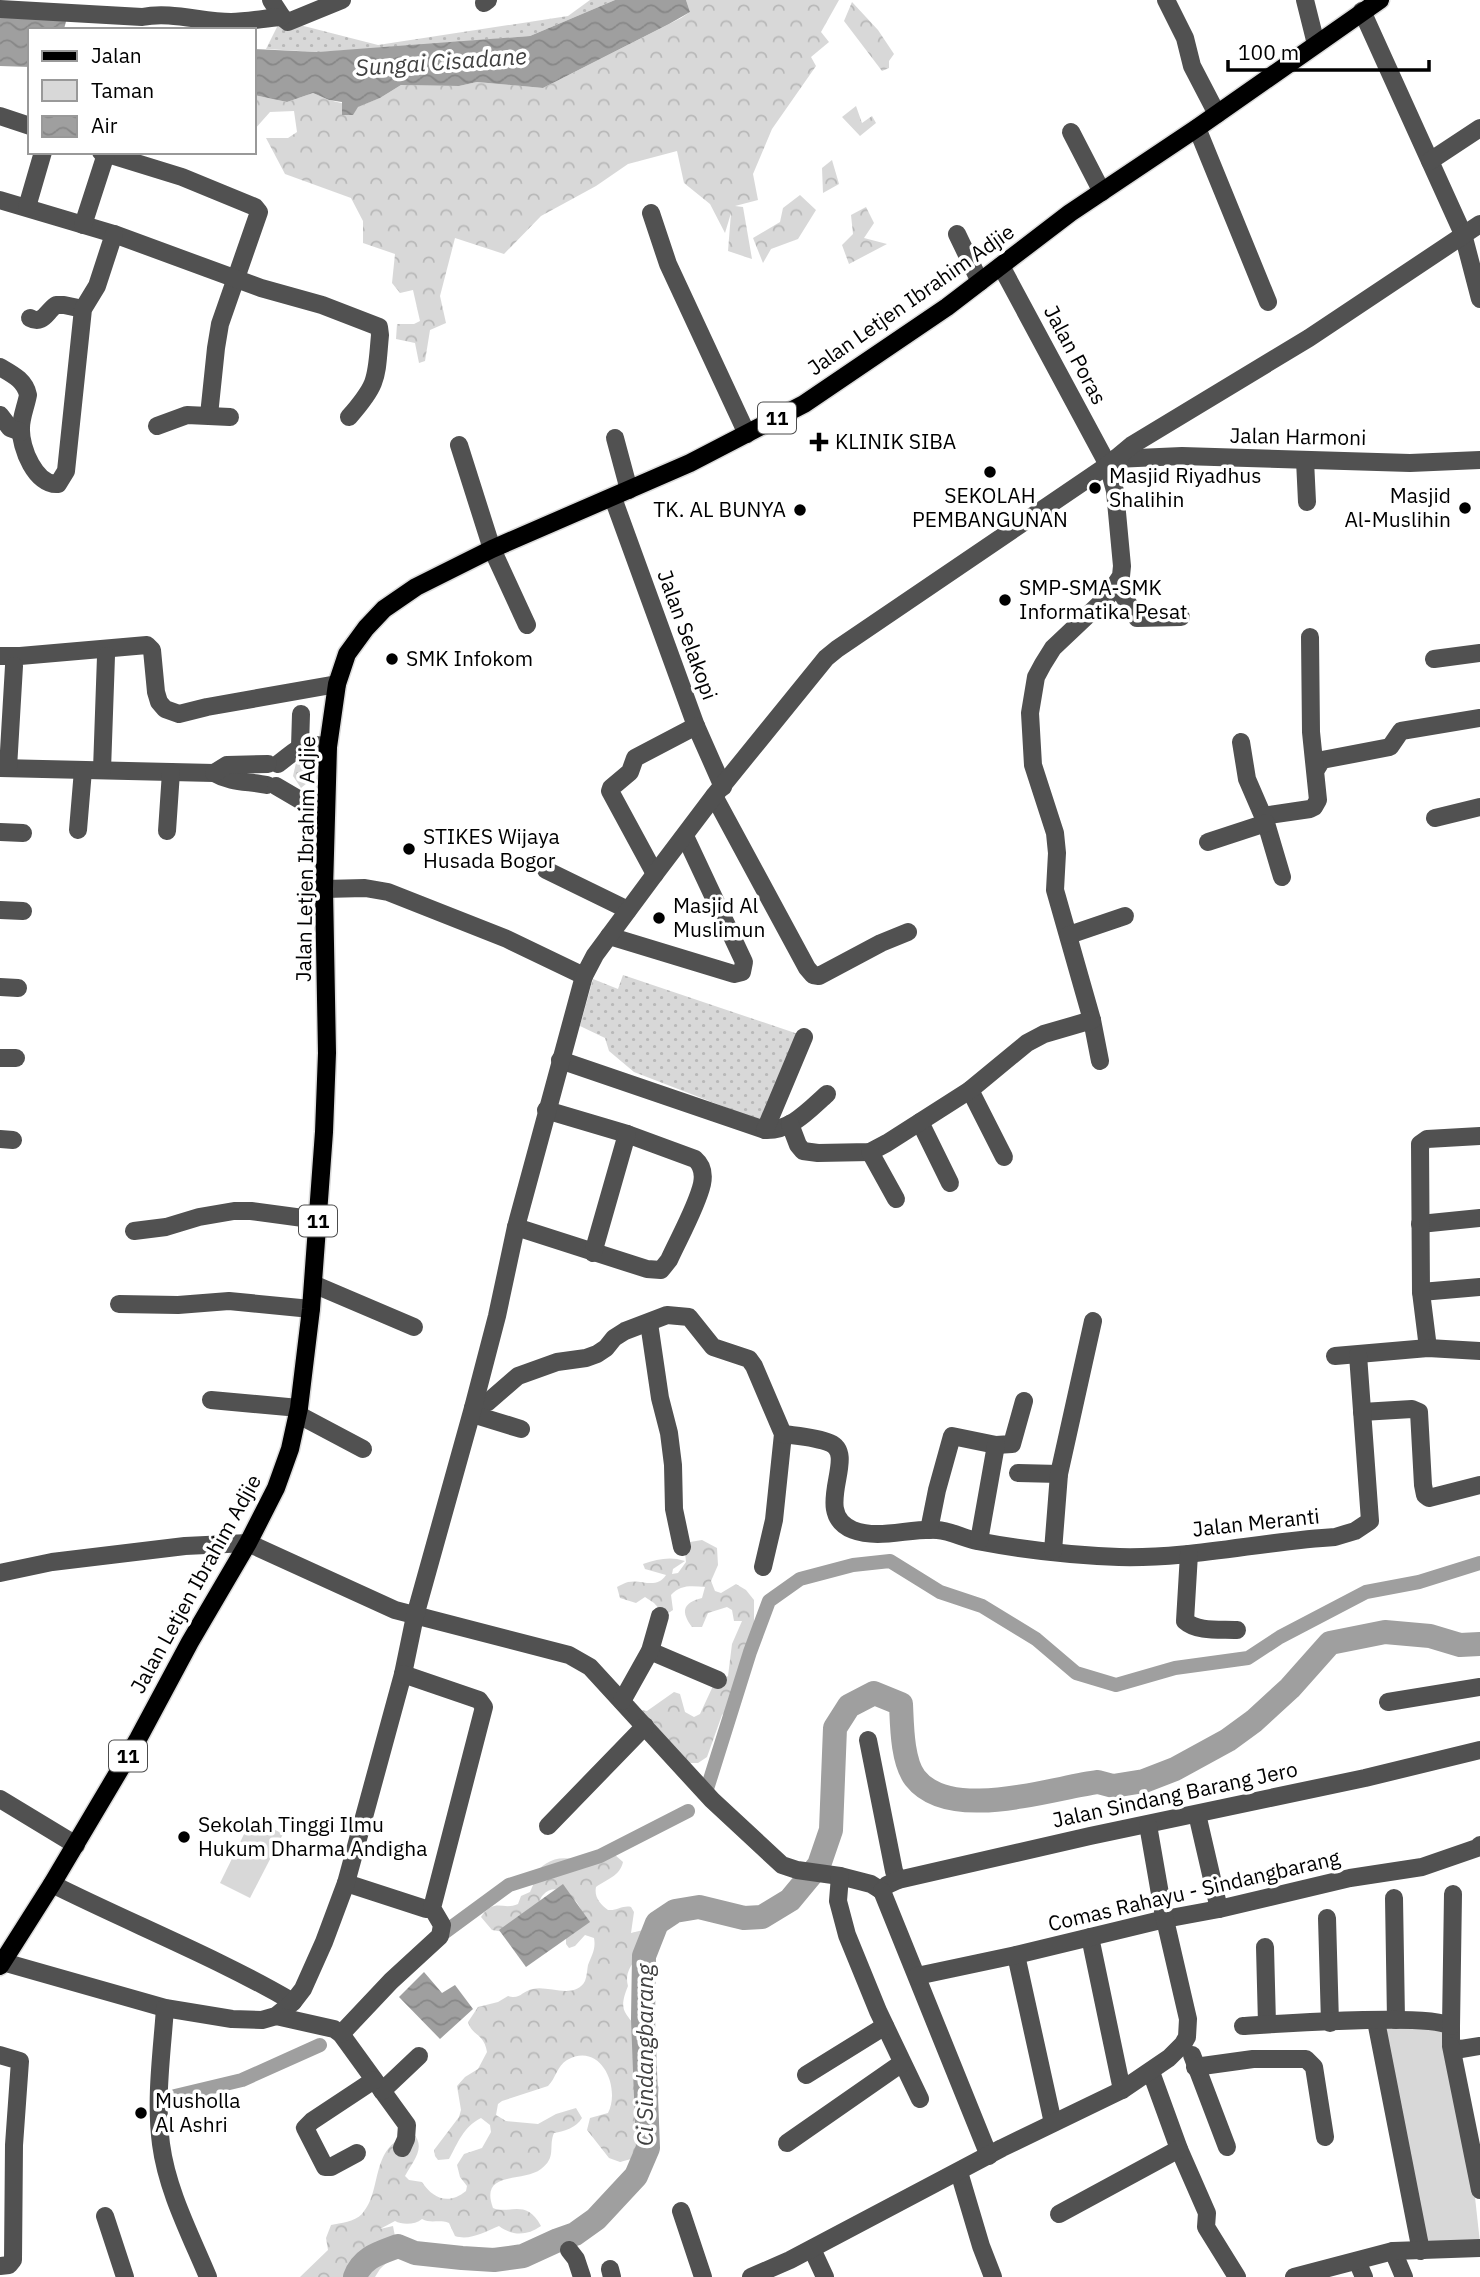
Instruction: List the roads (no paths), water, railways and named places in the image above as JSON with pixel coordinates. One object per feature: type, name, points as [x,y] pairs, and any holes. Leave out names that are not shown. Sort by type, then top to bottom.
[{"type":"main road","name":"Jalan Letjen Ibrahim Adjie","points":[[1,1964],[76,1845],[138,1739],[248,1542],[281,1475],[290,1449],[298,1411],[311,1309],[327,1078],[324,889],[328,747],[337,684],[347,654],[366,628],[384,610],[416,587],[492,549],[690,463],[804,404],[947,307],[1070,213],[1380,0]]},
{"type":"street","points":[[271,0],[288,22],[338,1]]},
{"type":"street","points":[[1166,0],[1185,38],[1192,66],[1217,114]]},
{"type":"street","points":[[1305,0],[1316,44]]},
{"type":"street","points":[[0,9],[65,24],[90,7],[142,17],[155,7],[233,22],[282,17]]},
{"type":"street","points":[[1362,11],[1463,234],[1480,299]]},
{"type":"street","points":[[0,116],[28,125]]},
{"type":"street","points":[[1197,128],[1268,302]]},
{"type":"street","points":[[1430,161],[1480,128]]},
{"type":"street","points":[[1071,132],[1102,192]]},
{"type":"street","points":[[27,207],[42,154]]},
{"type":"street","points":[[83,225],[104,154]]},
{"type":"street","points":[[107,154],[182,177],[258,209],[258,218],[235,278],[217,338],[209,415]]},
{"type":"street","points":[[0,200],[114,234],[275,293],[322,305],[379,327],[375,383],[368,396],[349,417]]},
{"type":"street","points":[[651,213],[668,264],[747,434]]},
{"type":"street","points":[[276,2017],[293,2002],[312,1973],[346,1883],[403,1674],[415,1616],[473,1411],[546,1110],[584,976],[609,936],[719,792],[826,658],[837,649],[1112,462],[1132,445],[1355,308],[1480,224]]},
{"type":"street","points":[[0,367],[18,378],[27,389],[21,432],[30,463],[40,477],[51,485],[58,484],[66,471],[83,309],[97,286],[114,234]]},
{"type":"street","points":[[957,234],[980,282]]},
{"type":"street","name":"Jalan Poras","points":[[1001,266],[1112,462],[1122,566],[1116,584]]},
{"type":"street","points":[[30,318],[35,321],[43,319],[56,305],[64,304],[83,309]]},
{"type":"street","points":[[0,415],[10,428],[21,432]]},
{"type":"street","points":[[157,426],[187,415],[230,417]]},
{"type":"street","name":"Jalan Selakopi","points":[[615,438],[621,494],[719,792],[807,968],[813,975],[819,976],[881,943],[908,932]]},
{"type":"street","points":[[459,445],[492,549],[527,625]]},
{"type":"street","name":"Jalan Harmoni","points":[[1112,462],[1182,457],[1410,463],[1480,460]]},
{"type":"street","points":[[1305,460],[1307,502]]},
{"type":"street","points":[[1100,1061],[1092,1020],[1055,890],[1055,833],[1033,765],[1030,734],[1032,698],[1037,677],[1053,648],[1108,596],[1116,584],[1132,615],[1137,618],[1181,617]]},
{"type":"street","points":[[1208,842],[1265,820],[1314,807],[1318,800],[1317,768],[1311,732],[1310,638]]},
{"type":"street","points":[[326,804],[305,803],[272,785],[224,778],[214,773],[4,768],[7,661],[20,656],[147,645],[151,647],[153,654],[159,702],[165,709],[179,714],[337,684]]},
{"type":"street","points":[[1434,659],[1480,653]]},
{"type":"street","points":[[102,770],[106,656]]},
{"type":"street","points":[[300,747],[301,714]]},
{"type":"street","points":[[1317,768],[1322,760],[1390,747],[1401,731],[1480,718]]},
{"type":"street","points":[[655,874],[610,791],[629,772],[635,758],[696,726]]},
{"type":"street","points":[[1241,742],[1247,779],[1265,820],[1282,877]]},
{"type":"street","points":[[214,773],[227,765],[273,764],[300,747],[318,744],[328,747]]},
{"type":"street","points":[[78,830],[83,770]]},
{"type":"street","points":[[167,831],[172,772]]},
{"type":"street","points":[[1436,818],[1480,807]]},
{"type":"street","points":[[0,831],[23,833]]},
{"type":"street","points":[[609,936],[734,974],[742,972],[744,962],[685,836]]},
{"type":"street","points":[[546,870],[628,910]]},
{"type":"street","points":[[324,889],[365,888],[388,892],[507,939],[584,976]]},
{"type":"street","points":[[0,910],[23,911]]},
{"type":"street","points":[[1069,935],[1125,916]]},
{"type":"street","points":[[790,1125],[803,1151],[870,1152],[970,1090],[1027,1043],[1044,1034],[1092,1020]]},
{"type":"street","points":[[765,1130],[804,1037]]},
{"type":"street","points":[[560,1060],[765,1130],[781,1129],[790,1125],[827,1094]]},
{"type":"street","points":[[970,1090],[1004,1157]]},
{"type":"street","points":[[516,1227],[648,1269],[661,1269],[670,1260],[702,1185],[702,1169],[695,1158],[546,1110]]},
{"type":"street","points":[[920,1122],[950,1183]]},
{"type":"street","points":[[593,1253],[626,1134]]},
{"type":"street","points":[[1428,1348],[1421,1292],[1420,1144],[1427,1139],[1480,1136]]},
{"type":"street","points":[[870,1152],[896,1199]]},
{"type":"street","points":[[134,1231],[166,1227],[199,1217],[234,1211],[318,1220]]},
{"type":"street","points":[[1420,1224],[1480,1218]]},
{"type":"street","points":[[313,1284],[414,1327]]},
{"type":"street","points":[[1421,1292],[1480,1287]]},
{"type":"street","points":[[119,1304],[178,1305],[229,1301],[311,1309]]},
{"type":"street","points":[[473,1411],[488,1402],[518,1376],[557,1362],[586,1358],[606,1348],[614,1338],[625,1331],[667,1315],[685,1316],[692,1320],[713,1347],[749,1359],[783,1434],[774,1520],[763,1567]]},
{"type":"street","points":[[1053,1551],[1059,1474],[1093,1321]]},
{"type":"street","points":[[649,1323],[673,1465],[674,1509],[682,1547]]},
{"type":"street","points":[[1335,1356],[1428,1348],[1480,1351]]},
{"type":"street","name":"Jalan Meranti","points":[[783,1434],[831,1443],[837,1450],[839,1462],[834,1496],[835,1510],[839,1522],[863,1533],[929,1530],[979,1541],[1123,1557],[1189,1554],[1335,1537],[1355,1531],[1370,1521],[1358,1355]]},
{"type":"street","points":[[211,1400],[298,1411],[363,1449]]},
{"type":"street","points":[[929,1530],[952,1436],[996,1445],[1012,1444],[1024,1401]]},
{"type":"street","points":[[1362,1412],[1412,1409],[1419,1412],[1423,1485],[1425,1495],[1429,1498],[1480,1485]]},
{"type":"street","points":[[473,1411],[521,1429]]},
{"type":"street","points":[[979,1541],[996,1445]]},
{"type":"street","points":[[1018,1473],[1059,1474]]},
{"type":"street","points":[[0,1573],[52,1562],[185,1546],[248,1542],[395,1610],[569,1655],[590,1667],[712,1800],[782,1865],[871,1884],[883,1891],[989,2156]]},
{"type":"street","points":[[1189,1554],[1185,1621],[1188,1625],[1199,1628],[1237,1630]]},
{"type":"street","points":[[622,1701],[650,1651],[660,1616]]},
{"type":"street","points":[[650,1651],[718,1680]]},
{"type":"street","points":[[341,2034],[391,1981],[440,1936],[442,1925],[432,1908],[484,1707],[479,1700],[403,1674]]},
{"type":"street","points":[[1388,1702],[1480,1687]]},
{"type":"street","points":[[548,1826],[645,1726]]},
{"type":"street","points":[[868,1740],[898,1880]]},
{"type":"street","name":"Jalan Sindang Barang Jero","points":[[883,1891],[887,1885],[898,1880],[1480,1750]]},
{"type":"street","points":[[0,1799],[76,1845]]},
{"type":"street","points":[[1197,1814],[1219,1909]]},
{"type":"street","points":[[1149,1825],[1165,1919],[1186,2008],[1187,2038],[1195,2067],[1227,2147]]},
{"type":"street","name":"Comas Rahayu - Sindangbarang","points":[[917,1976],[1350,1878],[1422,1867],[1480,1845]]},
{"type":"street","points":[[835,1876],[847,1935],[885,2026],[920,2099]]},
{"type":"street","points":[[346,1883],[426,1909],[432,1908]]},
{"type":"street","points":[[52,1884],[219,1961],[293,2002]]},
{"type":"street","points":[[1453,1894],[1451,2046],[1473,2124],[1480,2190]]},
{"type":"street","points":[[1394,1899],[1396,2020]]},
{"type":"street","points":[[1327,1918],[1330,2023]]},
{"type":"street","points":[[1090,1937],[1122,2090]]},
{"type":"street","points":[[1265,1947],[1267,2024]]},
{"type":"street","points":[[1016,1955],[1053,2123]]},
{"type":"street","points":[[1,1964],[165,2008],[232,2019],[261,2020],[276,2017],[334,2029],[341,2034],[407,2125],[402,2148]]},
{"type":"street","points":[[165,2008],[159,2098],[161,2144],[170,2184],[208,2277]]},
{"type":"street","points":[[1242,2026],[1396,2020],[1444,2023],[1451,2026]]},
{"type":"street","points":[[1376,2021],[1421,2251]]},
{"type":"street","points":[[806,2075],[885,2026]]},
{"type":"street","points":[[751,2277],[812,2249],[1053,2123],[1122,2090],[1169,2058],[1187,2038]]},
{"type":"street","points":[[1451,2046],[1461,2049],[1480,2046]]},
{"type":"street","points":[[0,2054],[20,2061],[14,2145],[13,2260],[9,2265],[0,2266]]},
{"type":"street","points":[[356,2153],[331,2167],[325,2167],[305,2128],[312,2120],[378,2086],[419,2056]]},
{"type":"street","points":[[1195,2067],[1253,2059],[1310,2061],[1314,2067],[1325,2137]]},
{"type":"street","points":[[787,2143],[902,2063]]},
{"type":"street","points":[[1151,2072],[1179,2149],[1207,2213],[1206,2227],[1237,2277]]},
{"type":"street","points":[[0,2162],[14,2145]]},
{"type":"street","points":[[1059,2214],[1179,2149]]},
{"type":"street","points":[[960,2172],[981,2246],[993,2277]]},
{"type":"street","points":[[681,2211],[703,2277]]},
{"type":"street","points":[[105,2216],[125,2277]]},
{"type":"street","points":[[1294,2277],[1360,2269],[1393,2251],[1480,2248]]},
{"type":"street","points":[[812,2249],[825,2277]]},
{"type":"street","points":[[569,2250],[576,2259],[582,2277]]},
{"type":"street","points":[[1393,2251],[1404,2277]]},
{"type":"water","name":"Sungai Cisadane","points":[[615,0],[686,0],[690,12],[543,88],[477,82],[459,86],[401,85],[358,107],[353,115],[342,115],[342,102],[313,93],[287,102],[256,95],[256,49],[317,52],[530,36]]},
{"type":"water","points":[[0,10],[68,14],[64,28],[28,28],[28,67],[0,66]]},
{"type":"water","points":[[563,1884],[590,1922],[526,1967],[499,1930]]},
{"type":"water","points":[[424,1972],[442,1993],[455,1985],[473,2009],[440,2039],[399,1997]]},
{"type":"waterway","points":[[707,1789],[769,1601],[800,1579],[853,1565],[890,1561],[940,1592],[982,1606],[1036,1639],[1076,1673],[1116,1685],[1175,1668],[1248,1658],[1280,1637],[1366,1592],[1419,1582],[1480,1563]]},
{"type":"waterway","name":"Ci Sindangbarang","points":[[355,2277],[367,2260],[398,2246],[415,2253],[462,2258],[494,2260],[523,2256],[575,2234],[596,2219],[636,2176],[648,2148],[643,2019],[644,1956],[657,1923],[675,1911],[699,1907],[744,1918],[762,1917],[790,1900],[819,1865],[831,1830],[835,1728],[849,1706],[874,1693],[901,1704],[907,1762],[915,1778],[931,1791],[952,1798],[976,1801],[1002,1799],[1098,1782],[1113,1786],[1144,1781],[1175,1769],[1228,1740],[1254,1721],[1290,1688],[1330,1643],[1385,1632],[1430,1636],[1460,1645],[1480,1644]]},
{"type":"waterway","points":[[445,1932],[509,1885],[600,1856],[688,1811]]},
{"type":"waterway","points":[[175,2096],[242,2080],[320,2045]]},
{"type":"place","name":"KLINIK SIBA","points":[[819,442]]},
{"type":"place","name":"SEKOLAH PEMBANGUNAN","points":[[990,472]]},
{"type":"place","name":"Masjid Riyadhus Shalihin","points":[[1095,488]]},
{"type":"place","name":"Masjid Al-Muslihin","points":[[1465,508]]},
{"type":"place","name":"TK. AL BUNYA","points":[[800,510]]},
{"type":"place","name":"SMP-SMA-SMK Informatika Pesat","points":[[1005,600]]},
{"type":"place","name":"SMK Infokom","points":[[392,659]]},
{"type":"place","name":"STIKES Wijaya Husada Bogor","points":[[409,849]]},
{"type":"place","name":"Masjid Al Muslimun","points":[[659,918]]},
{"type":"place","name":"Sekolah Tinggi Ilmu Hukum Dharma Andigha","points":[[184,1837]]},
{"type":"place","name":"Musholla Al Ashri","points":[[141,2113]]}]
